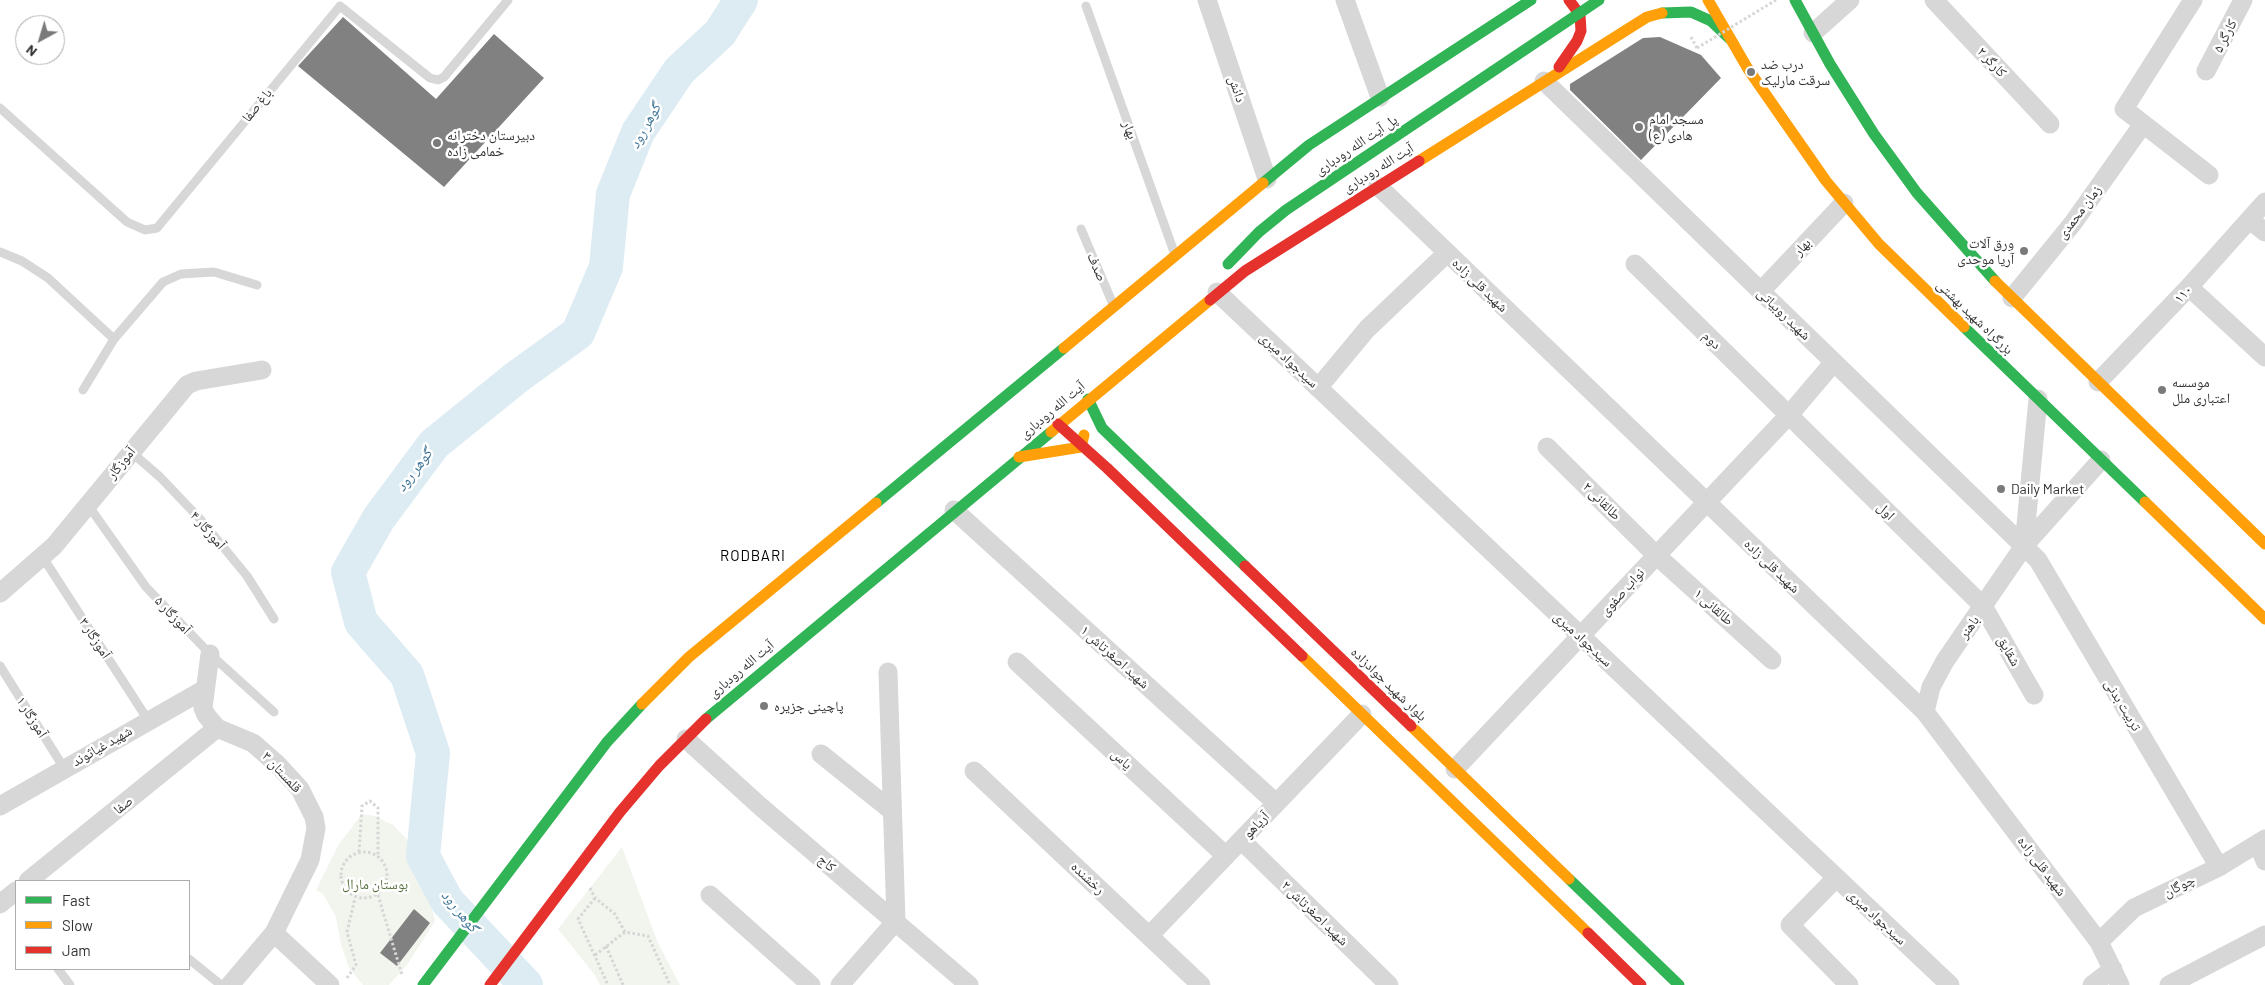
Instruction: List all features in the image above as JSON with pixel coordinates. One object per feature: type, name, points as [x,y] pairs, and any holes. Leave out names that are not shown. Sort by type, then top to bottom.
[{"type":"main road","points":[[1549,78],[1577,41],[1581,31],[1580,15],[1568,0]]},
{"type":"main road","name":"پل آیت الله رودباری","points":[[1220,276],[1259,232],[1286,210],[1599,0]]},
{"type":"main road","name":"بزرگراه شهید بهشتی","points":[[1708,0],[1730,40],[1782,122],[1844,203],[1908,273],[2265,619]]},
{"type":"main road","points":[[1795,0],[1849,96],[1906,178],[1969,256],[2265,544]]},
{"type":"main road","points":[[423,985],[607,742],[672,672],[1174,254],[1267,179],[1335,127],[1522,2]]},
{"type":"main road","name":"آیت الله رودباری","points":[[490,985],[628,802],[686,739],[726,701],[1155,344],[1220,276],[1275,250],[1647,17],[1663,12],[1685,11],[1702,16],[1716,24],[1730,40]]},
{"type":"main road","name":"بلوار شهید جوادزاده","points":[[1088,399],[1102,428],[1371,705]]},
{"type":"main road","name":"بلوار شهید جوادزاده","points":[[1058,424],[1371,705],[1455,769],[1679,985]]},
{"type":"main road","points":[[1019,457],[1081,446],[1084,434],[1089,429],[1102,428]]},
{"type":"main road","points":[[1371,705],[1641,985]]},
{"type":"street","name":"دانش","points":[[1207,0],[1267,179]]},
{"type":"street","points":[[1345,0],[1380,97]]},
{"type":"street","points":[[1813,33],[1850,0]]},
{"type":"street","name":"کارگر ۲","points":[[1934,0],[2050,124]]},
{"type":"street","points":[[2193,0],[2124,109],[2209,175]]},
{"type":"street","name":"کارگر ۵","points":[[2206,71],[2243,0]]},
{"type":"street","name":"شهید روبیاتی","points":[[1549,78],[1761,291],[2024,546]]},
{"type":"street","name":"زمان محمدی","points":[[2012,298],[2073,223],[2143,124]]},
{"type":"street","name":"شهید قلی زاده","points":[[1378,186],[1925,712],[2099,942],[2116,977]]},
{"type":"street","name":"۱۱۰","points":[[2098,382],[2189,288],[2265,202]]},
{"type":"street","name":"بهار","points":[[1761,291],[1844,203]]},
{"type":"street","points":[[2250,220],[2265,232]]},
{"type":"street","points":[[1318,388],[1367,329],[1447,253]]},
{"type":"street","name":"دوم","points":[[1634,264],[1789,415]]},
{"type":"street","name":"سیدجواد میری","points":[[1220,276],[1318,388],[1950,985]]},
{"type":"street","points":[[2189,288],[2265,357]]},
{"type":"street","name":"نواب صفوی","points":[[1455,769],[1582,637],[1656,555],[1789,415],[1834,362]]},
{"type":"street","name":"آموزگار","points":[[0,593],[54,546],[130,451],[187,385],[196,381],[262,370]]},
{"type":"street","name":"باهنر","points":[[2024,546],[2038,399]]},
{"type":"street","name":"اول","points":[[1789,415],[1983,606]]},
{"type":"street","name":"طالقانی ۲","points":[[1548,447],[1656,555]]},
{"type":"street","name":"باهنر","points":[[1925,712],[1931,687],[1945,661],[2024,546],[2101,460]]},
{"type":"street","name":"شهید اصغرتاش ۱","points":[[954,510],[1276,803]]},
{"type":"street","name":"تربیت بدنی","points":[[2024,546],[2038,560],[2219,867]]},
{"type":"street","name":"طالقانی ۱","points":[[1656,555],[1772,660]]},
{"type":"street","name":"شقایق","points":[[1983,606],[2034,695]]},
{"type":"street","points":[[210,654],[203,708],[206,715],[217,728]]},
{"type":"street","name":"یاس","points":[[1017,662],[1226,856]]},
{"type":"street","points":[[840,985],[896,921],[888,672]]},
{"type":"street","name":"شهید غیاثوند","points":[[0,806],[205,689]]},
{"type":"street","name":"آریاهو","points":[[1149,936],[1371,705]]},
{"type":"street","name":"صفا","points":[[29,880],[217,728]]},
{"type":"street","name":"قلمستان ۳","points":[[217,728],[253,743],[278,765],[300,789],[314,817],[316,828],[310,860],[274,933],[230,985]]},
{"type":"street","name":"کاج","points":[[686,739],[761,807],[969,985]]},
{"type":"street","points":[[821,754],[892,812]]},
{"type":"street","name":"رخشنده","points":[[974,771],[1201,985]]},
{"type":"street","name":"شهید اصغرتاش ۲","points":[[1240,840],[1389,985]]},
{"type":"street","name":"چوگان","points":[[2099,942],[2134,908],[2263,848]]},
{"type":"street","points":[[1836,878],[1790,925],[1849,985]]},
{"type":"street","points":[[0,904],[15,892]]},
{"type":"street","points":[[710,895],[811,985]]},
{"type":"street","points":[[274,933],[330,985]]},
{"type":"street","points":[[2169,985],[2265,935]]},
{"type":"street","points":[[2092,985],[2116,977]]},
{"type":"lane","name":"باغ صفا","points":[[0,108],[128,222],[145,230],[156,228],[340,6],[430,78],[438,80],[444,78],[508,0]]},
{"type":"lane","name":"بهار","points":[[1086,6],[1174,254]]},
{"type":"lane","name":"صدف","points":[[1081,229],[1113,305]]},
{"type":"lane","points":[[0,252],[22,261],[48,278],[114,339]]},
{"type":"lane","points":[[83,390],[114,339],[163,282],[181,274],[214,272],[258,285]]},
{"type":"lane","name":"آموزگار ۴","points":[[130,451],[160,478],[200,520],[246,576],[274,619]]},
{"type":"lane","name":"آموزگار ۵","points":[[87,504],[146,587],[210,654],[274,712]]},
{"type":"lane","name":"آموزگار ۳","points":[[42,556],[148,720]]},
{"type":"lane","name":"آموزگار ۱","points":[[0,666],[64,768]]},
{"type":"lane","points":[[190,960],[221,985]]},
{"type":"lane","points":[[59,970],[70,985]]},
{"type":"path","points":[[1697,48],[1776,0]]},
{"type":"path","points":[[360,852],[362,806],[370,801],[378,808],[378,856]]},
{"type":"path","points":[[360,852],[369,852],[378,856],[385,865],[388,876],[385,886],[378,895],[367,899],[355,898],[345,891],[340,879],[341,867],[348,857],[360,852]]},
{"type":"path","points":[[589,885],[595,898],[615,914],[625,932]]},
{"type":"path","points":[[378,895],[403,976]]},
{"type":"path","points":[[343,985],[356,965],[347,932],[355,898]]},
{"type":"path","points":[[595,898],[578,920],[608,985]]},
{"type":"path","points":[[595,955],[625,932],[648,936],[670,985]]},
{"type":"path","points":[[606,946],[623,985]]},
{"type":"green space","name":"بوستان مارال","points":[[362,814],[374,816],[393,825],[417,850],[435,921],[407,965],[389,985],[363,985],[349,968],[341,944],[336,917],[323,894],[316,890],[339,844]]},
{"type":"green space","points":[[622,847],[658,943],[680,985],[600,985],[594,974],[558,929]]},
{"type":"building","name":"دبیرستان دخترانه خمامی زاده","points":[[343,17],[436,99],[494,34],[544,78],[444,187],[298,66]]},
{"type":"building","name":"مسجد امام هادی (ع)","points":[[1660,37],[1701,55],[1721,78],[1641,160],[1570,90],[1570,84],[1643,38]]},
{"type":"building","points":[[414,909],[430,923],[397,966],[380,953]]},
{"type":"waterway","name":"گوهر رود","points":[[526,985],[447,901],[423,856],[433,753],[407,675],[361,622],[348,572],[379,518],[434,444],[517,377],[578,333],[606,267],[613,194],[638,132],[679,71],[720,33],[741,0]]},
{"type":"traffic: fast","points":[[1263,183],[1309,145],[1531,0]]},
{"type":"traffic: fast","points":[[1228,264],[1259,232],[1286,210],[1599,0]]},
{"type":"traffic: fast","points":[[1795,0],[1830,64],[1874,134],[1917,193],[1995,281]]},
{"type":"traffic: fast","points":[[1662,13],[1691,12],[1711,21],[1730,39]]},
{"type":"traffic: fast","points":[[1964,327],[2145,502]]},
{"type":"traffic: fast","points":[[876,503],[1064,348]]},
{"type":"traffic: fast","points":[[1088,399],[1102,428],[1245,566]]},
{"type":"traffic: fast","points":[[706,719],[1051,432]]},
{"type":"traffic: fast","points":[[423,985],[607,742],[642,704]]},
{"type":"traffic: fast","points":[[1569,879],[1679,985]]},
{"type":"traffic: slow","points":[[1708,0],[1748,69],[1826,181],[1879,244],[1964,327]]},
{"type":"traffic: slow","points":[[1419,161],[1647,17],[1662,13]]},
{"type":"traffic: slow","points":[[1064,348],[1263,183]]},
{"type":"traffic: slow","points":[[1995,281],[2265,544]]},
{"type":"traffic: slow","points":[[1051,432],[1210,300]]},
{"type":"traffic: slow","points":[[1019,457],[1081,447],[1084,435]]},
{"type":"traffic: slow","points":[[2145,502],[2265,619]]},
{"type":"traffic: slow","points":[[642,704],[689,657],[876,503]]},
{"type":"traffic: slow","points":[[1302,656],[1588,933]]},
{"type":"traffic: slow","points":[[1411,726],[1569,879]]},
{"type":"traffic: jam","points":[[1559,67],[1577,41],[1581,31],[1580,15],[1569,0]]},
{"type":"traffic: jam","points":[[1210,300],[1245,271],[1419,161]]},
{"type":"traffic: jam","points":[[1058,424],[1107,468],[1302,656]]},
{"type":"traffic: jam","points":[[1245,566],[1411,726]]},
{"type":"traffic: jam","points":[[490,985],[620,812],[659,766],[706,719]]},
{"type":"traffic: jam","points":[[1588,933],[1641,985]]},
{"type":"place","name":"درب ضد سرقت مارلیک","points":[[1751,72]]},
{"type":"place","name":"مسجد امام هادی (ع)","points":[[1639,127]]},
{"type":"place","name":"دبیرستان دخترانه خمامی زاده","points":[[437,143]]},
{"type":"place","name":"ورق آلات آریا موحدی","points":[[2024,251]]},
{"type":"place","name":"موسسه اعتباری ملل","points":[[2162,390]]},
{"type":"place","name":"Daily Market","points":[[2001,489]]},
{"type":"place","name":"پاچینی جزیره","points":[[764,706]]},
{"type":"district","name":"RODBARI","points":[[753,556]]}]
